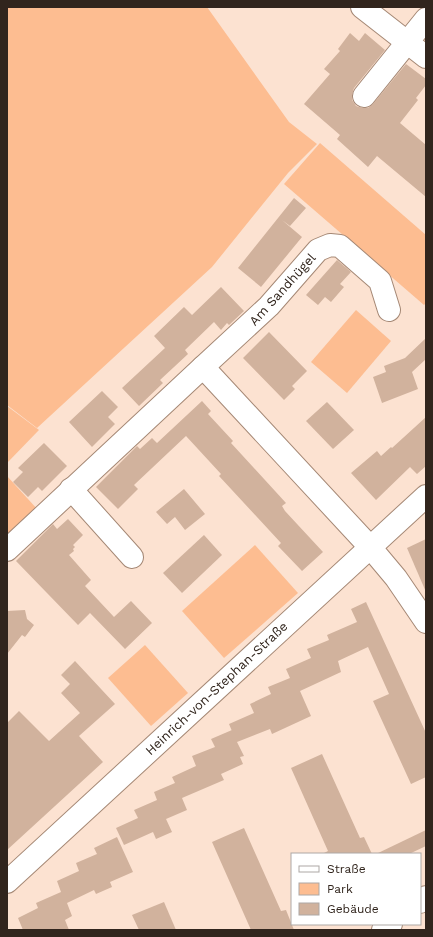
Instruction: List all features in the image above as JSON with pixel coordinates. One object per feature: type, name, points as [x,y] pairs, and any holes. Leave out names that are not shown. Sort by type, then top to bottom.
[{"type":"street","points":[[362,7],[426,57]]},
{"type":"street","points":[[364,96],[426,19]]},
{"type":"street","name":"Am Sandhügel","points":[[7,550],[269,306],[318,250],[330,245],[340,246],[380,281],[389,310]]},
{"type":"street","points":[[203,367],[370,547],[396,578],[426,622]]},
{"type":"street","points":[[71,489],[132,557]]},
{"type":"street","name":"Heinrich-von-Stephan-Straße","points":[[7,882],[426,496]]},
{"type":"green space","points":[[7,7],[207,7],[289,122],[317,144],[288,173],[212,267],[37,428],[7,405]]},
{"type":"green space","points":[[320,143],[426,235],[426,303],[424,305],[284,184]]},
{"type":"green space","points":[[356,310],[391,341],[347,393],[311,362]]},
{"type":"green space","points":[[7,406],[39,430],[7,463]]},
{"type":"green space","points":[[7,476],[38,510],[7,539]]},
{"type":"green space","points":[[255,545],[298,593],[224,658],[182,611]]},
{"type":"green space","points":[[145,645],[188,693],[151,726],[108,678]]},
{"type":"building","points":[[350,33],[359,41],[365,33],[385,50],[354,88],[352,100],[356,106],[368,108],[373,104],[406,64],[426,79],[426,85],[416,98],[418,100],[400,123],[426,145],[426,197],[377,156],[368,167],[337,139],[340,135],[304,104],[330,74],[324,69],[340,51],[338,49]]},
{"type":"building","points":[[294,198],[306,208],[290,226],[282,220],[302,237],[261,287],[238,268]]},
{"type":"building","points":[[337,260],[351,272],[340,284],[344,287],[331,302],[325,297],[318,305],[306,295]]},
{"type":"building","points":[[221,287],[244,311],[229,325],[227,323],[221,330],[214,322],[185,350],[188,354],[160,380],[163,383],[139,406],[122,388],[165,348],[154,336],[184,307],[192,315]]},
{"type":"building","points":[[269,332],[307,371],[292,386],[295,389],[284,400],[243,358]]},
{"type":"building","points":[[426,338],[426,359],[412,372],[418,389],[382,403],[373,377],[386,372],[384,366],[405,358]]},
{"type":"building","points":[[102,391],[118,407],[108,417],[115,424],[92,447],[69,422]]},
{"type":"building","points":[[202,401],[211,411],[208,414],[233,441],[231,443],[286,503],[282,506],[285,511],[323,552],[302,571],[278,546],[281,543],[219,476],[221,474],[186,436],[134,485],[138,489],[118,509],[96,487],[137,446],[140,449],[152,438],[157,443]]},
{"type":"building","points":[[327,402],[354,430],[333,449],[306,421]]},
{"type":"building","points":[[426,417],[426,466],[417,474],[410,467],[376,500],[351,473],[377,451],[381,456],[391,447],[392,448]]},
{"type":"building","points":[[44,443],[67,466],[42,491],[38,487],[28,497],[13,482],[23,472],[18,468]]},
{"type":"building","points":[[184,489],[205,514],[185,530],[175,517],[167,524],[156,512]]},
{"type":"building","points":[[68,519],[83,535],[73,545],[75,547],[73,549],[74,551],[69,555],[91,580],[85,586],[114,617],[131,601],[152,623],[125,649],[90,613],[78,625],[16,561],[53,524],[57,529]]},
{"type":"building","points":[[204,535],[222,555],[182,593],[163,573]]},
{"type":"building","points":[[426,539],[426,592],[407,548]]},
{"type":"building","points":[[366,602],[426,733],[426,777],[411,784],[373,701],[389,694],[368,647],[338,661],[341,672],[300,691],[311,716],[272,734],[270,729],[237,742],[244,756],[240,757],[243,764],[221,774],[224,780],[182,798],[187,810],[166,819],[172,832],[156,839],[153,832],[124,845],[116,828],[138,818],[134,810],[157,800],[154,792],[175,783],[172,777],[196,766],[192,756],[215,747],[211,739],[232,730],[229,724],[254,713],[250,704],[271,694],[268,687],[290,678],[286,669],[311,658],[307,649],[329,640],[327,635],[357,622],[351,609]]},
{"type":"building","points":[[25,610],[27,619],[34,625],[25,637],[22,635],[7,654],[7,611]]},
{"type":"building","points":[[75,661],[115,704],[79,736],[103,762],[7,850],[7,723],[19,711],[49,741],[80,713],[61,693],[70,684],[61,675]]},
{"type":"building","points":[[322,754],[360,838],[364,837],[372,853],[324,853],[328,851],[291,768]]},
{"type":"building","points":[[244,828],[281,911],[286,910],[294,930],[251,930],[212,842]]},
{"type":"building","points":[[426,830],[426,846],[411,853],[378,853]]},
{"type":"building","points":[[117,837],[133,872],[110,882],[112,887],[96,894],[94,890],[67,903],[72,916],[65,920],[69,930],[23,930],[18,918],[38,908],[36,903],[61,892],[57,881],[79,871],[76,863],[97,854],[94,848]]},
{"type":"building","points":[[164,902],[176,930],[139,930],[132,915]]}]
